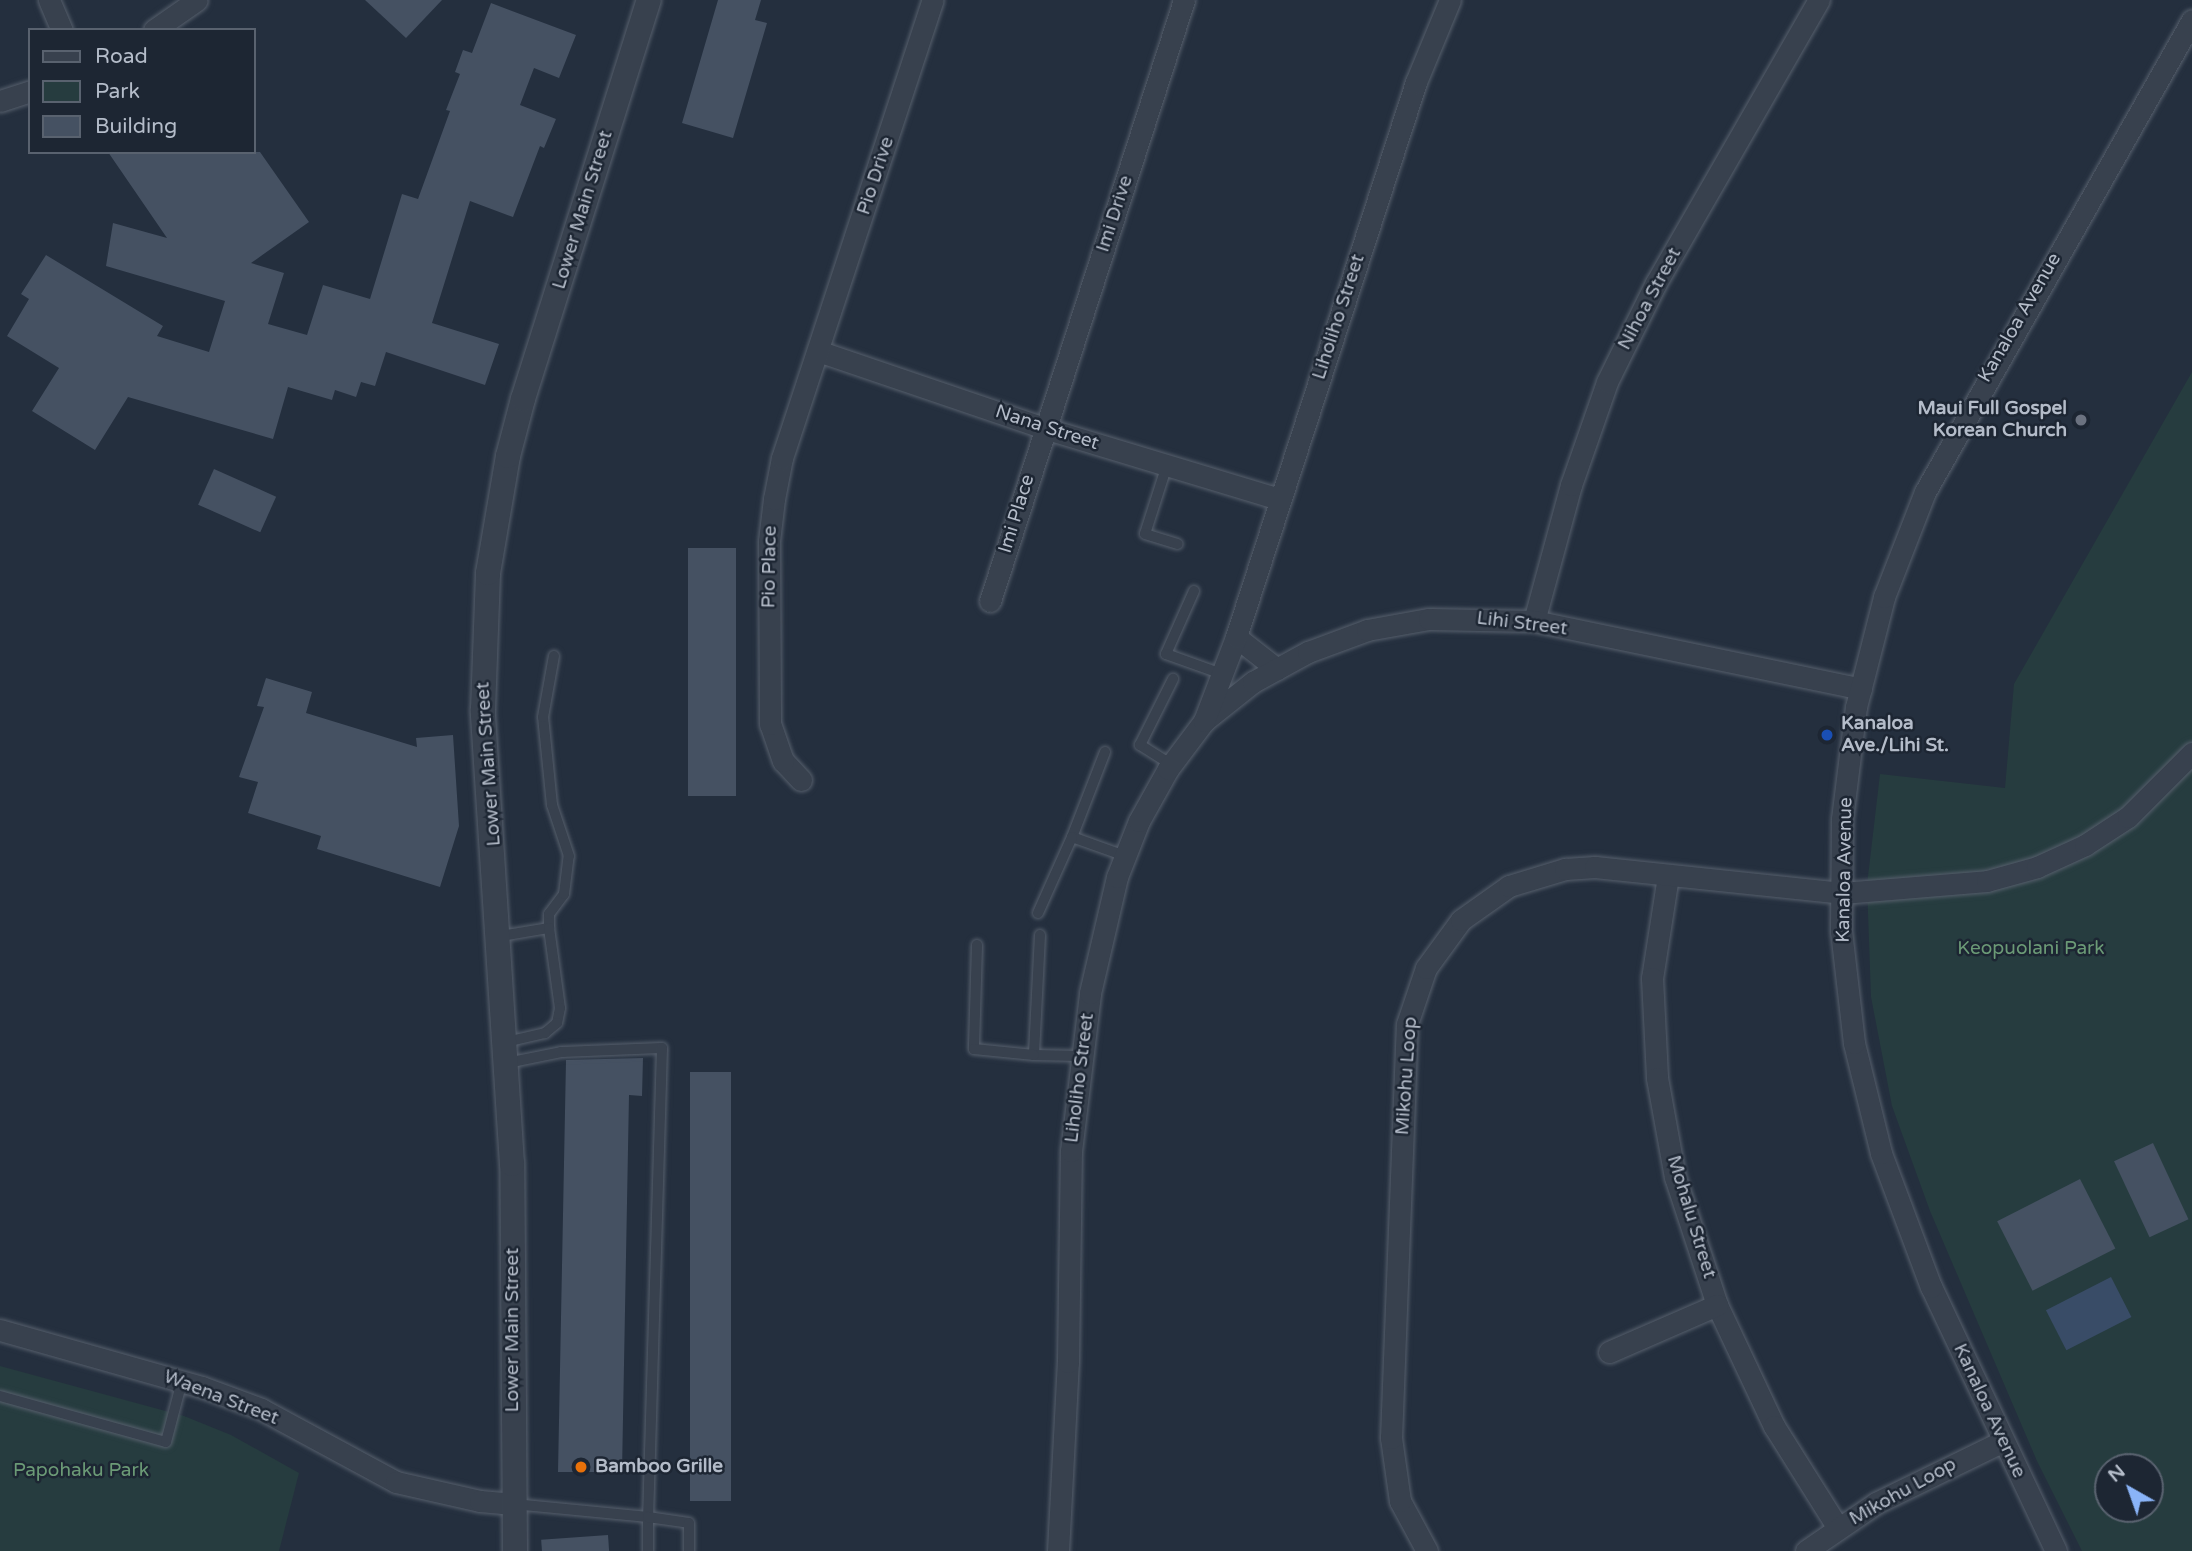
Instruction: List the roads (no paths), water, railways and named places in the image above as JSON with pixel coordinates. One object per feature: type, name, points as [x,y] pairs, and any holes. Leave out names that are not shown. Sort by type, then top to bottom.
[{"type":"street","points":[[49,0],[61,28]]},
{"type":"street","points":[[158,28],[197,0]]},
{"type":"street","name":"Lower Main Street","points":[[515,1551],[512,1164],[501,936],[483,710],[488,573],[520,410],[649,0]]},
{"type":"street","name":"Pio Drive","points":[[818,351],[933,0]]},
{"type":"street","name":"Imi Drive","points":[[1044,428],[1184,0]]},
{"type":"street","name":"Liholiho Street","points":[[1058,1551],[1068,1363],[1071,1151],[1080,1056],[1090,993],[1125,856],[1139,821],[1172,765],[1204,721],[1236,637],[1416,82],[1450,0]]},
{"type":"street","name":"Nihoa Street","points":[[1534,621],[1571,485],[1607,382],[1656,284],[1819,0]]},
{"type":"street","name":"Kanaloa Avenue","points":[[2056,1551],[1931,1287],[1881,1153],[1854,1043],[1841,931],[1842,819],[1861,689],[1884,597],[1925,492],[2192,20]]},
{"type":"street","points":[[0,101],[28,92]]},
{"type":"street","name":"Nana Street","points":[[818,351],[1044,428],[1279,499]]},
{"type":"street","name":"Pio Place","points":[[801,780],[783,761],[770,724],[769,541],[782,458],[818,351]]},
{"type":"street","name":"Imi Place","points":[[990,601],[1044,428]]},
{"type":"street","name":"Lihi Street","points":[[1204,721],[1277,668],[1367,630],[1417,621],[1492,617],[1534,621],[1861,689]]},
{"type":"street","points":[[1236,637],[1277,668]]},
{"type":"street","name":"Mikohu Loop","points":[[1427,1551],[1400,1501],[1391,1438],[1407,1024],[1414,995],[1426,968],[1454,928],[1483,901],[1509,886],[1565,869],[1842,893],[1936,888],[1987,881],[2037,867],[2085,845],[2128,817],[2192,752]]},
{"type":"street","name":"Mohalu Street","points":[[1668,876],[1652,978],[1657,1078],[1675,1177],[1717,1305],[1774,1426],[1838,1528]]},
{"type":"street","points":[[1609,1352],[1717,1305]]},
{"type":"street","name":"Waena Street","points":[[0,1330],[181,1381],[261,1409],[396,1482],[480,1501],[514,1504]]},
{"type":"street","name":"Mikohu Loop","points":[[1807,1551],[1838,1528],[1916,1481],[2003,1441]]},
{"type":"lane","points":[[1167,465],[1145,534],[1177,544]]},
{"type":"lane","points":[[1194,591],[1166,654],[1222,674]]},
{"type":"lane","points":[[507,1052],[557,1023],[560,1008],[549,914],[564,894],[569,856],[552,805],[543,717],[554,656]]},
{"type":"lane","points":[[1172,765],[1140,745],[1173,679]]},
{"type":"lane","points":[[1038,913],[1072,837],[1105,752]]},
{"type":"lane","points":[[1072,837],[1125,856]]},
{"type":"lane","points":[[501,936],[549,929]]},
{"type":"lane","points":[[1034,1055],[1040,935]]},
{"type":"lane","points":[[977,945],[974,1049],[1080,1056]]},
{"type":"lane","points":[[507,1052],[662,1048],[648,1551]]},
{"type":"lane","points":[[0,1396],[166,1442],[181,1381]]},
{"type":"lane","points":[[514,1504],[689,1523],[689,1551]]},
{"type":"water","points":[[2111,1277],[2131,1317],[2066,1350],[2046,1310]]},
{"type":"place","name":"Maui Full Gospel Korean Church","points":[[2081,420]]},
{"type":"place","name":"Kanaloa Ave./Lihi St.","points":[[1827,735]]},
{"type":"place","name":"Bamboo Grille","points":[[581,1467]]},
{"type":"park label","name":"Keopuolani Park","points":[[2031,949]]},
{"type":"park label","name":"Papohaku Park","points":[[81,1471]]}]
